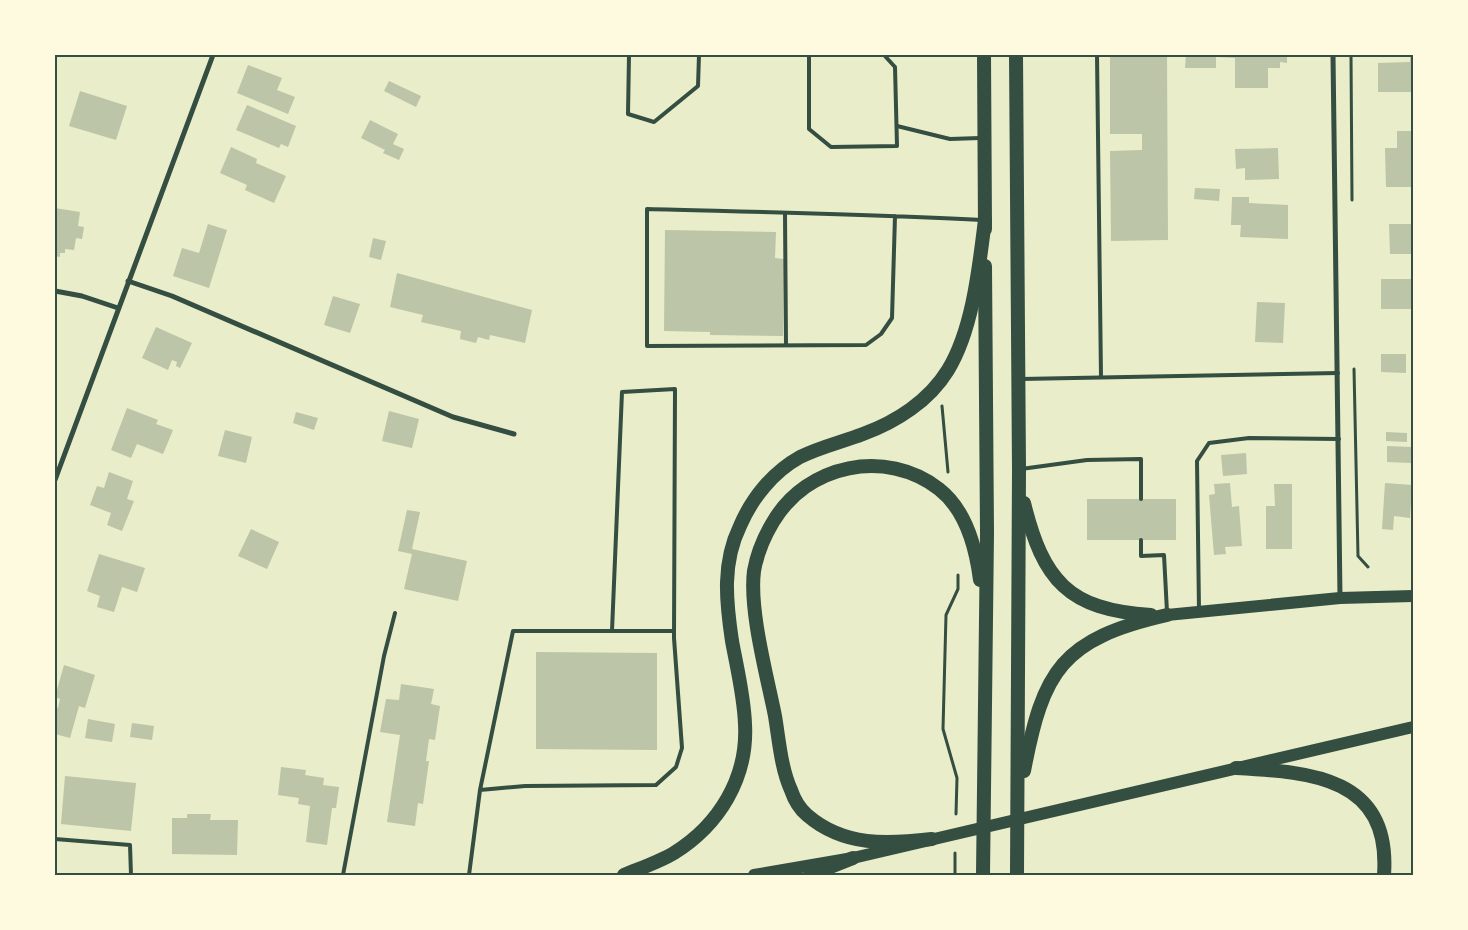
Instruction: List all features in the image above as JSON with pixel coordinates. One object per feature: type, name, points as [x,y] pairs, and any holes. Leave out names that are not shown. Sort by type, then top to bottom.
[{"type":"highway","points":[[983,875],[987,631],[984,55]]},
{"type":"highway","points":[[1016,55],[1019,469],[1017,875]]},
{"type":"highway","points":[[624,875],[673,853],[696,837],[722,808],[738,776],[743,758],[745,724],[728,616],[727,568],[732,546],[750,506],[779,472],[798,458],[886,425],[906,414],[939,382],[955,357],[965,329],[977,276],[985,220]]},
{"type":"highway","points":[[932,839],[890,844],[864,841],[838,834],[820,825],[805,814],[797,802],[786,774],[756,613],[754,572],[765,538],[784,506],[797,493],[828,475],[846,468],[881,465],[915,474],[940,490],[964,521],[979,566],[987,631]]},
{"type":"highway","points":[[1019,469],[1023,502],[1033,539],[1046,567],[1061,585],[1075,595],[1102,607],[1136,614],[1167,615]]},
{"type":"highway","points":[[1018,809],[1037,710],[1046,688],[1057,670],[1088,643],[1118,630],[1167,615]]},
{"type":"highway","points":[[1236,768],[1304,773],[1329,780],[1350,790],[1366,804],[1377,821],[1384,849],[1384,875]]},
{"type":"highway","points":[[810,875],[854,858]]},
{"type":"main road","points":[[1167,615],[1340,598],[1413,596]]},
{"type":"main road","points":[[754,875],[854,858],[1413,727]]},
{"type":"street","points":[[55,480],[213,55]]},
{"type":"street","points":[[1333,55],[1340,598]]},
{"type":"street","points":[[128,282],[180,300],[452,418],[514,434]]},
{"type":"street","points":[[55,291],[82,296],[118,308]]},
{"type":"lane","points":[[629,55],[628,114],[654,122],[698,86],[699,55]]},
{"type":"lane","points":[[809,55],[809,129],[831,147],[897,146],[895,67],[884,55]]},
{"type":"lane","points":[[1097,55],[1101,377]]},
{"type":"lane","points":[[897,126],[950,139],[984,138]]},
{"type":"lane","points":[[895,216],[892,318],[881,334],[866,345],[647,346],[647,209],[895,216],[985,220]]},
{"type":"lane","points":[[785,213],[786,345]]},
{"type":"lane","points":[[1018,379],[1338,373]]},
{"type":"lane","points":[[480,790],[525,786],[656,785],[676,767],[682,748],[674,638],[676,389],[622,392],[612,631]]},
{"type":"lane","points":[[1200,612],[1197,461],[1210,443],[1249,438],[1338,438]]},
{"type":"lane","points":[[1019,469],[1087,460],[1141,459],[1142,499]]},
{"type":"lane","points":[[1141,540],[1141,556],[1164,555],[1167,615]]},
{"type":"lane","points":[[343,875],[384,656],[395,613]]},
{"type":"lane","points":[[469,875],[480,790],[513,631],[674,631]]},
{"type":"lane","points":[[55,839],[130,845],[131,875]]},
{"type":"path","points":[[1351,55],[1352,203]]},
{"type":"path","points":[[1354,360],[1358,556],[1368,567]]},
{"type":"path","points":[[939,382],[948,472],[940,490]]},
{"type":"path","points":[[956,817],[956,778],[943,729],[946,615],[958,589],[958,571]]},
{"type":"path","points":[[955,846],[955,875]]},
{"type":"building","points":[[1110,55],[1167,55],[1168,240],[1111,241],[1110,151],[1142,150],[1142,134],[1110,134]]},
{"type":"building","points":[[1186,55],[1287,55],[1287,63],[1280,62],[1280,68],[1268,68],[1268,88],[1235,88],[1235,58],[1216,57],[1216,68],[1185,68]]},
{"type":"building","points":[[1410,55],[1413,55],[1413,92],[1378,92],[1378,63],[1410,62]]},
{"type":"building","points":[[248,65],[282,78],[277,90],[295,97],[288,114],[237,93]]},
{"type":"building","points":[[389,81],[421,96],[416,107],[384,91]]},
{"type":"building","points":[[80,91],[127,106],[116,140],[69,126]]},
{"type":"building","points":[[247,105],[296,126],[288,147],[281,144],[279,148],[236,130]]},
{"type":"building","points":[[370,120],[398,134],[393,144],[404,149],[399,160],[383,153],[385,150],[361,138]]},
{"type":"building","points":[[1397,131],[1413,131],[1413,187],[1386,187],[1385,148],[1397,148]]},
{"type":"building","points":[[231,147],[257,159],[256,163],[286,176],[274,203],[245,190],[247,185],[220,173]]},
{"type":"building","points":[[1278,148],[1279,179],[1245,180],[1245,168],[1236,169],[1235,149]]},
{"type":"building","points":[[1195,188],[1220,189],[1219,201],[1194,199]]},
{"type":"building","points":[[1232,197],[1249,197],[1249,203],[1288,205],[1288,239],[1240,237],[1241,225],[1231,225]]},
{"type":"building","points":[[55,208],[80,212],[78,226],[84,227],[82,239],[76,238],[74,250],[65,249],[65,253],[60,253],[60,257],[55,256]]},
{"type":"building","points":[[208,224],[227,230],[209,288],[173,276],[182,248],[199,253]]},
{"type":"building","points":[[1389,224],[1413,224],[1413,254],[1390,254]]},
{"type":"building","points":[[665,230],[776,232],[775,258],[784,259],[783,336],[710,335],[710,332],[664,331]]},
{"type":"building","points":[[373,238],[386,241],[381,260],[369,257]]},
{"type":"building","points":[[397,273],[532,310],[525,343],[490,335],[489,340],[478,337],[476,343],[460,339],[461,331],[421,322],[423,315],[390,307]]},
{"type":"building","points":[[1381,279],[1413,279],[1413,309],[1381,309]]},
{"type":"building","points":[[333,296],[360,304],[350,333],[324,325]]},
{"type":"building","points":[[1257,302],[1285,303],[1283,343],[1255,342]]},
{"type":"building","points":[[156,327],[192,343],[180,368],[176,366],[177,362],[172,360],[168,370],[142,358]]},
{"type":"building","points":[[1381,354],[1406,354],[1406,373],[1381,372]]},
{"type":"building","points":[[127,408],[158,420],[156,424],[173,430],[163,454],[137,444],[131,458],[111,450]]},
{"type":"building","points":[[389,411],[419,419],[412,448],[382,441]]},
{"type":"building","points":[[296,412],[318,418],[314,430],[293,423]]},
{"type":"building","points":[[225,430],[252,437],[246,463],[218,456]]},
{"type":"building","points":[[1386,432],[1407,433],[1407,442],[1386,441]]},
{"type":"building","points":[[1387,446],[1411,447],[1411,463],[1387,462]]},
{"type":"building","points":[[1246,453],[1247,474],[1223,476],[1221,455]]},
{"type":"building","points":[[109,472],[133,481],[127,499],[134,501],[122,531],[107,525],[111,513],[90,505],[97,486],[104,488]]},
{"type":"building","points":[[1230,483],[1232,507],[1239,506],[1242,546],[1225,547],[1226,554],[1214,555],[1209,495],[1215,494],[1214,484]]},
{"type":"building","points":[[1385,483],[1412,485],[1410,518],[1394,516],[1393,530],[1382,529]]},
{"type":"building","points":[[1274,484],[1292,484],[1292,549],[1266,549],[1266,506],[1275,506]]},
{"type":"building","points":[[1087,499],[1176,499],[1176,540],[1087,540]]},
{"type":"building","points":[[407,510],[420,512],[412,549],[467,561],[458,601],[404,589],[412,554],[398,551]]},
{"type":"building","points":[[251,529],[279,542],[267,569],[238,556]]},
{"type":"building","points":[[99,554],[145,568],[137,592],[122,587],[114,612],[97,607],[100,596],[87,591]]},
{"type":"building","points":[[536,652],[657,653],[657,750],[536,749]]},
{"type":"building","points":[[64,665],[95,675],[85,708],[79,706],[70,738],[55,734],[55,707],[58,708],[60,699],[55,697]]},
{"type":"building","points":[[401,684],[434,689],[431,704],[440,706],[435,740],[429,739],[426,761],[429,761],[423,804],[418,803],[415,826],[387,822],[400,735],[380,732],[386,699],[399,700]]},
{"type":"building","points":[[88,719],[115,724],[112,742],[85,738]]},
{"type":"building","points":[[132,723],[154,726],[152,740],[130,737]]},
{"type":"building","points":[[281,767],[306,770],[305,775],[324,778],[323,785],[339,787],[336,808],[332,808],[327,845],[306,842],[310,806],[298,804],[299,798],[278,795]]},
{"type":"building","points":[[65,776],[136,783],[131,831],[61,824]]},
{"type":"building","points":[[187,814],[211,814],[210,820],[238,820],[237,855],[172,854],[172,818],[187,818]]}]
